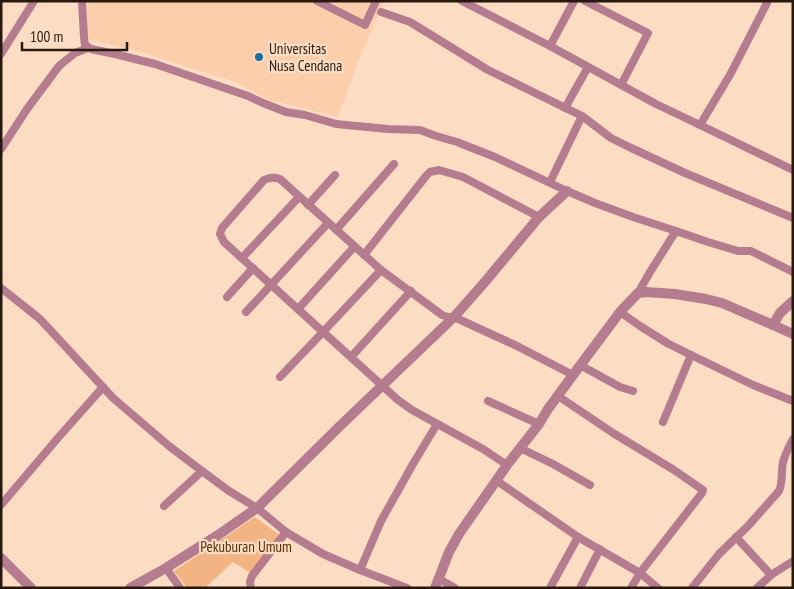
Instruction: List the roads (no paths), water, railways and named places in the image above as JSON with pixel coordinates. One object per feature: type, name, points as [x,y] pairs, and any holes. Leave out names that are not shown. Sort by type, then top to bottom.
[{"type":"street","points":[[1,54],[34,1]]},
{"type":"street","points":[[82,1],[85,45],[88,48]]},
{"type":"street","points":[[317,1],[365,25],[376,1]]},
{"type":"street","points":[[550,46],[574,1]]},
{"type":"street","points":[[585,1],[648,33],[621,85]]},
{"type":"street","points":[[700,125],[731,73],[768,1]]},
{"type":"street","points":[[466,2],[656,104],[793,170]]},
{"type":"street","points":[[381,12],[410,22],[488,70],[582,116],[612,138],[685,173],[793,218]]},
{"type":"street","points":[[1,149],[27,108],[59,66],[75,52],[88,48],[155,64],[248,96],[276,108],[336,124],[420,130],[488,154],[567,191],[633,217],[738,251],[751,251],[793,272]]},
{"type":"street","points":[[565,108],[588,67]]},
{"type":"street","points":[[550,182],[582,116]]},
{"type":"street","points":[[336,230],[394,164]]},
{"type":"street","points":[[364,255],[426,176],[434,170],[462,177],[539,217]]},
{"type":"street","points":[[308,205],[334,175]]},
{"type":"street","points":[[507,465],[398,400],[224,242],[220,231],[264,180],[269,178],[280,179],[381,270],[442,315],[448,318],[454,317],[517,346],[572,375]]},
{"type":"street","points":[[130,588],[166,568],[257,508],[454,317],[539,217],[567,191]]},
{"type":"street","points":[[242,258],[299,197]]},
{"type":"street","points":[[246,312],[328,223]]},
{"type":"street","points":[[454,588],[437,584],[449,552],[459,534],[572,375],[620,312],[638,293],[676,231]]},
{"type":"street","points":[[298,309],[354,247]]},
{"type":"street","points":[[227,297],[253,268]]},
{"type":"street","points":[[280,377],[381,270]]},
{"type":"street","points":[[2,291],[40,319],[113,398],[202,472],[257,508],[286,532],[323,554],[407,588]]},
{"type":"street","points":[[351,357],[411,291]]},
{"type":"street","points":[[638,293],[675,294],[722,303],[793,334]]},
{"type":"street","points":[[774,325],[780,313],[793,301]]},
{"type":"street","points":[[620,312],[646,330],[691,355],[753,385],[793,401]]},
{"type":"street","points":[[663,422],[691,355]]},
{"type":"street","points":[[580,366],[620,387],[633,390]]},
{"type":"street","points":[[1,505],[103,387]]},
{"type":"street","points":[[558,396],[703,490],[640,573],[631,588]]},
{"type":"street","points":[[488,401],[539,424]]},
{"type":"street","points":[[360,570],[382,521],[412,464],[437,424]]},
{"type":"street","points":[[692,588],[719,554],[748,526],[779,491],[783,460],[793,439]]},
{"type":"street","points":[[520,448],[590,485]]},
{"type":"street","points":[[164,506],[202,472]]},
{"type":"street","points":[[497,480],[578,537],[640,573],[658,588]]},
{"type":"street","points":[[251,588],[252,576],[286,532]]},
{"type":"street","points":[[550,588],[578,537]]},
{"type":"street","points":[[736,537],[771,576]]},
{"type":"street","points":[[580,588],[600,549]]},
{"type":"street","points":[[1,558],[31,588]]},
{"type":"street","points":[[757,588],[793,561]]},
{"type":"street","points":[[166,568],[180,588]]},
{"type":"place","name":"Universitas Nusa Cendana","points":[[259,57]]},
{"type":"park label","name":"Pekuburan Umum","points":[[246,546]]}]
